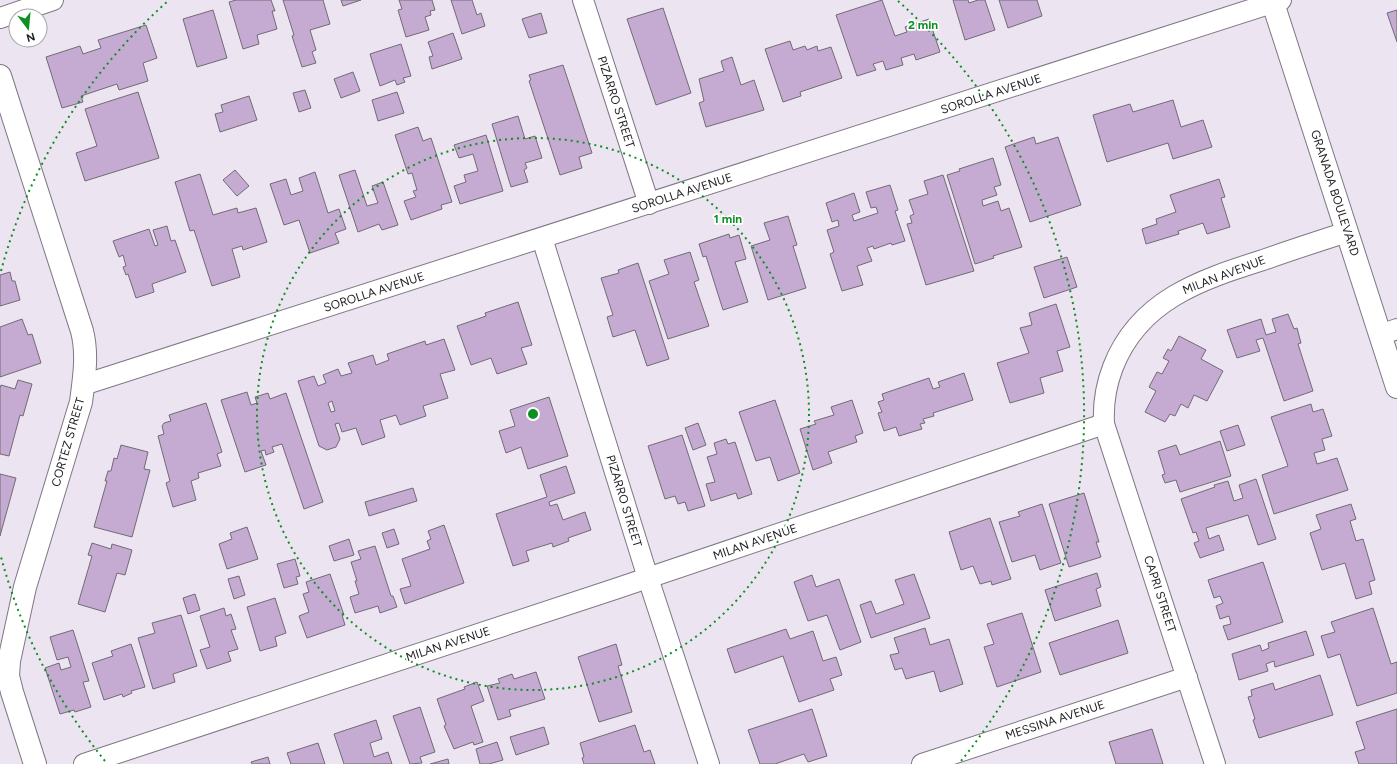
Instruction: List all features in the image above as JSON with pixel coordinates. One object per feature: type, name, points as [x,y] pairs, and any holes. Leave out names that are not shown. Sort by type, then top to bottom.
[{"type":"street","points":[[0,18],[52,0]]},
{"type":"street","name":"PIZARRO STREET","points":[[583,0],[649,204]]},
{"type":"street","name":"SOROLLA AVENUE","points":[[83,385],[649,204],[1275,1]]},
{"type":"street","name":"GRANADA BOULEVARD","points":[[1275,1],[1347,232],[1389,332],[1397,386]]},
{"type":"street","name":"CORTEZ STREET","points":[[0,76],[83,336],[85,364],[78,414],[4,662],[35,764]]},
{"type":"street","name":"MILAN AVENUE","points":[[84,764],[648,578],[1104,424],[1105,395],[1116,361],[1123,346],[1134,329],[1156,307],[1187,288],[1210,278],[1347,232]]},
{"type":"street","name":"PIZARRO STREET","points":[[542,238],[648,578],[709,764]]},
{"type":"street","name":"CAPRI STREET","points":[[1104,424],[1215,764]]},
{"type":"street","name":"MESSINA AVENUE","points":[[922,764],[1187,677]]},
{"type":"building","points":[[236,0],[271,0],[275,11],[272,11],[277,29],[257,35],[259,44],[243,49],[229,2]]},
{"type":"building","points":[[283,0],[323,0],[330,24],[310,30],[316,50],[312,52],[316,63],[302,67]]},
{"type":"building","points":[[341,0],[361,0],[343,6]]},
{"type":"building","points":[[399,0],[432,0],[435,10],[430,11],[431,15],[425,17],[429,30],[406,37],[398,10],[402,9]]},
{"type":"building","points":[[451,0],[472,0],[477,15],[481,13],[485,26],[462,34]]},
{"type":"building","points":[[882,0],[895,36],[907,32],[905,27],[929,19],[940,52],[916,60],[914,54],[901,58],[903,65],[886,70],[883,61],[873,64],[876,70],[857,76],[836,15]]},
{"type":"building","points":[[953,0],[968,0],[969,3],[978,0],[985,0],[995,30],[965,40]]},
{"type":"building","points":[[999,0],[1037,0],[1042,16],[1008,28]]},
{"type":"building","points":[[663,8],[691,93],[656,105],[627,19]]},
{"type":"building","points":[[213,10],[227,58],[197,67],[183,19]]},
{"type":"building","points":[[1397,10],[1397,42],[1387,13]]},
{"type":"building","points":[[541,13],[547,33],[529,38],[522,19]]},
{"type":"building","points":[[146,25],[157,58],[143,63],[148,81],[119,90],[117,84],[81,96],[83,102],[62,108],[46,57],[80,46],[83,54],[101,48],[98,40]]},
{"type":"building","points":[[453,33],[462,59],[432,69],[429,57],[433,56],[428,42]]},
{"type":"building","points":[[790,41],[793,50],[805,46],[807,50],[817,46],[818,51],[831,47],[842,78],[800,92],[801,96],[783,102],[765,49]]},
{"type":"building","points":[[401,44],[411,76],[403,78],[405,82],[397,85],[395,80],[380,86],[370,54]]},
{"type":"building","points":[[732,57],[741,85],[754,80],[764,110],[706,127],[699,103],[704,101],[699,79],[724,71],[721,61]]},
{"type":"building","points":[[563,65],[592,153],[579,157],[582,168],[560,175],[529,81],[531,80],[529,75]]},
{"type":"building","points":[[353,72],[360,91],[341,98],[334,79]]},
{"type":"building","points":[[305,90],[311,108],[299,112],[293,93]]},
{"type":"building","points":[[138,92],[159,158],[85,181],[76,153],[97,146],[85,109]]},
{"type":"building","points":[[397,92],[404,113],[378,121],[372,100]]},
{"type":"building","points":[[249,96],[257,120],[220,132],[215,114],[223,112],[221,105]]},
{"type":"building","points":[[1173,100],[1181,127],[1203,120],[1212,147],[1173,159],[1168,143],[1107,162],[1093,115],[1130,104],[1133,112]]},
{"type":"building","points":[[518,116],[525,139],[535,136],[542,158],[525,163],[527,168],[524,170],[528,182],[511,187],[492,124]]},
{"type":"building","points":[[418,127],[423,141],[431,138],[452,202],[441,205],[442,209],[411,220],[404,201],[416,197],[413,191],[417,190],[412,173],[408,174],[395,135]]},
{"type":"building","points":[[486,135],[503,191],[460,204],[454,186],[466,182],[464,175],[478,171],[473,154],[459,158],[454,145]]},
{"type":"building","points":[[1034,137],[1036,144],[1058,137],[1081,205],[1030,222],[1005,147]]},
{"type":"building","points":[[993,158],[1001,185],[994,187],[997,195],[982,200],[983,206],[998,201],[1001,211],[1009,208],[1022,247],[993,256],[994,258],[975,264],[947,175],[960,171],[959,169]]},
{"type":"building","points":[[235,170],[249,186],[237,196],[223,180]]},
{"type":"building","points":[[355,170],[367,206],[378,203],[372,186],[383,182],[398,225],[382,230],[379,224],[358,232],[339,175]]},
{"type":"building","points":[[315,172],[328,213],[339,209],[346,229],[335,233],[339,243],[310,253],[299,220],[284,225],[270,184],[286,179],[291,195],[303,191],[299,178]]},
{"type":"building","points":[[200,174],[213,215],[237,208],[238,213],[256,208],[267,242],[243,250],[242,246],[232,249],[240,277],[212,286],[194,230],[190,231],[175,182]]},
{"type":"building","points":[[943,175],[974,271],[926,285],[907,224],[912,223],[910,216],[914,214],[909,200],[928,194],[924,181]]},
{"type":"building","points":[[1219,179],[1225,197],[1221,198],[1230,227],[1207,234],[1203,223],[1178,231],[1179,234],[1146,244],[1142,229],[1157,224],[1156,219],[1176,212],[1170,195]]},
{"type":"building","points":[[890,185],[898,210],[895,211],[905,241],[892,245],[891,243],[874,249],[873,246],[867,248],[872,261],[857,266],[863,285],[842,291],[830,254],[834,252],[827,230],[839,226],[838,220],[832,222],[826,203],[854,193],[860,212],[852,215],[854,221],[878,213],[876,207],[871,208],[866,192]]},
{"type":"building","points":[[788,216],[797,245],[793,246],[806,288],[768,300],[751,246],[770,240],[764,223]]},
{"type":"building","points":[[167,226],[171,241],[175,240],[186,272],[152,284],[154,292],[136,298],[128,274],[126,275],[123,267],[126,266],[123,255],[119,257],[113,241],[149,229],[155,246],[158,245],[153,230]]},
{"type":"building","points":[[729,234],[730,238],[739,235],[746,259],[735,262],[748,302],[723,310],[706,256],[703,257],[699,244]]},
{"type":"building","points":[[690,252],[699,280],[694,282],[709,326],[668,339],[649,281],[669,274],[664,260]]},
{"type":"building","points":[[1067,257],[1077,287],[1044,298],[1034,267]]},
{"type":"building","points":[[638,263],[669,359],[647,366],[635,330],[613,337],[607,317],[613,315],[601,278],[619,273],[618,270]]},
{"type":"building","points":[[10,272],[12,281],[15,281],[20,300],[0,306],[0,275]]},
{"type":"building","points":[[518,302],[532,345],[521,348],[527,364],[497,374],[491,358],[471,365],[457,326],[486,316],[485,313]]},
{"type":"building","points":[[1056,304],[1070,347],[1057,351],[1063,371],[1040,378],[1044,393],[1010,403],[997,363],[1029,353],[1020,328],[1032,325],[1029,313]]},
{"type":"building","points":[[1288,314],[1294,329],[1297,328],[1301,343],[1298,344],[1313,391],[1284,401],[1263,338],[1256,340],[1260,351],[1237,358],[1227,330],[1261,319],[1266,335],[1276,332],[1272,319]]},
{"type":"building","points":[[22,319],[28,335],[32,334],[41,363],[0,377],[0,327]]},
{"type":"building","points":[[1179,336],[1206,350],[1201,359],[1223,371],[1207,401],[1194,395],[1188,408],[1181,404],[1175,416],[1170,414],[1165,422],[1145,412],[1156,391],[1149,387],[1157,372],[1162,374],[1169,361],[1163,358],[1168,349],[1171,351]]},
{"type":"building","points":[[444,339],[455,370],[440,374],[448,398],[423,406],[426,416],[400,425],[396,415],[380,420],[385,437],[362,445],[356,428],[342,432],[339,423],[335,424],[340,439],[336,447],[327,450],[319,446],[298,381],[314,376],[318,386],[326,383],[323,375],[338,369],[341,376],[352,373],[348,363],[373,355],[376,365],[389,360],[387,354],[425,341],[426,345]],"holes":[[[332,401],[335,411],[331,412],[328,403]]]},
{"type":"building","points":[[964,373],[973,400],[933,413],[934,416],[923,419],[925,423],[920,424],[922,429],[899,436],[896,427],[884,431],[878,413],[882,412],[878,402],[884,400],[882,394],[929,378],[933,389],[940,387],[938,382]]},
{"type":"building","points":[[18,380],[32,384],[23,416],[20,415],[9,456],[0,454],[0,388],[1,385],[15,389]]},
{"type":"building","points":[[247,392],[251,405],[257,403],[255,397],[268,393],[270,399],[286,393],[323,502],[304,509],[282,444],[272,447],[274,452],[266,455],[265,450],[261,451],[266,465],[245,472],[221,400]]},
{"type":"building","points":[[549,397],[568,456],[528,469],[521,447],[506,453],[499,431],[515,426],[510,410]]},
{"type":"building","points":[[775,400],[800,473],[778,481],[770,457],[756,461],[739,412]]},
{"type":"building","points":[[852,400],[863,433],[855,436],[857,442],[828,452],[832,463],[813,470],[800,429],[816,424],[814,421],[834,415],[831,407]]},
{"type":"building","points":[[206,403],[222,452],[217,454],[221,466],[198,473],[199,478],[191,481],[196,500],[173,507],[166,483],[170,481],[158,436],[164,434],[162,426],[164,423],[171,421],[169,415]]},
{"type":"building","points":[[1311,404],[1313,412],[1323,409],[1332,436],[1322,439],[1325,450],[1314,453],[1317,464],[1337,458],[1348,490],[1274,514],[1262,475],[1288,466],[1271,417]]},
{"type":"building","points":[[698,423],[706,445],[693,450],[685,428]]},
{"type":"building","points":[[1238,425],[1245,445],[1227,451],[1220,431]]},
{"type":"building","points":[[682,435],[705,506],[688,511],[685,502],[678,504],[675,496],[665,499],[648,446]]},
{"type":"building","points":[[726,439],[728,444],[735,442],[752,494],[738,499],[736,493],[711,501],[706,484],[715,482],[707,457],[717,454],[714,443]]},
{"type":"building","points":[[1220,441],[1231,476],[1180,492],[1176,480],[1165,483],[1162,475],[1165,474],[1158,451],[1176,445],[1180,455]]},
{"type":"building","points":[[121,445],[148,452],[144,469],[150,470],[132,537],[94,527],[107,481],[105,481],[108,471],[111,471],[114,458],[117,459]]},
{"type":"building","points":[[566,466],[575,493],[549,502],[550,506],[557,504],[563,520],[585,512],[591,530],[568,538],[569,541],[553,547],[552,543],[526,551],[529,561],[513,566],[496,514],[547,497],[540,475]]},
{"type":"building","points":[[0,474],[16,478],[0,536]]},
{"type":"building","points":[[1256,479],[1276,539],[1258,545],[1248,515],[1206,528],[1209,539],[1219,535],[1224,550],[1200,558],[1194,543],[1199,541],[1196,532],[1193,533],[1181,499],[1215,487],[1214,485],[1228,481],[1234,501],[1243,498],[1239,485]]},
{"type":"building","points":[[413,488],[417,501],[369,516],[365,502]]},
{"type":"building","points":[[1084,493],[1099,542],[1096,542],[1101,557],[1069,567],[1049,504]]},
{"type":"building","points":[[1042,504],[1061,563],[1040,570],[1035,555],[1012,562],[999,522],[1020,516],[1018,512]]},
{"type":"building","points":[[1351,504],[1356,519],[1350,521],[1356,541],[1363,539],[1375,580],[1369,582],[1372,594],[1356,599],[1345,563],[1322,570],[1310,533],[1321,529],[1316,515]]},
{"type":"building","points":[[990,518],[1011,579],[992,585],[991,581],[980,584],[973,566],[961,570],[949,532]]},
{"type":"building","points":[[444,525],[464,583],[405,604],[400,589],[411,586],[402,559],[430,549],[427,541],[431,539],[428,531]]},
{"type":"building","points":[[247,527],[258,559],[227,569],[219,544],[232,539],[230,533]]},
{"type":"building","points":[[394,529],[399,544],[387,548],[382,533]]},
{"type":"building","points":[[349,539],[354,555],[334,561],[329,546]]},
{"type":"building","points":[[92,543],[111,549],[112,544],[132,550],[125,575],[117,573],[105,612],[78,604],[92,556],[88,555]]},
{"type":"building","points":[[375,546],[391,596],[393,596],[397,607],[380,613],[378,606],[355,613],[350,597],[359,594],[355,581],[357,581],[351,562],[361,559],[358,551]]},
{"type":"building","points":[[295,559],[300,576],[296,577],[298,584],[284,588],[277,564]]},
{"type":"building","points":[[1263,562],[1283,622],[1228,640],[1223,626],[1231,624],[1229,616],[1220,619],[1216,606],[1223,603],[1220,596],[1214,598],[1208,580]]},
{"type":"building","points":[[1097,573],[1101,587],[1096,589],[1101,606],[1055,621],[1045,590]]},
{"type":"building","points":[[330,574],[344,615],[342,615],[345,625],[307,638],[299,616],[309,612],[303,594],[309,592],[306,582]]},
{"type":"building","points":[[914,574],[930,618],[871,638],[860,605],[871,601],[876,614],[904,604],[895,580]]},
{"type":"building","points":[[812,575],[816,587],[839,579],[861,642],[840,650],[827,615],[808,621],[794,582]]},
{"type":"building","points":[[239,576],[245,595],[234,599],[228,579]]},
{"type":"building","points":[[195,594],[200,610],[188,614],[183,598]]},
{"type":"building","points":[[275,598],[286,633],[275,637],[277,646],[260,651],[247,607]]},
{"type":"building","points":[[224,608],[226,616],[231,614],[236,629],[231,630],[238,649],[228,652],[231,661],[207,669],[200,650],[210,647],[200,616]]},
{"type":"building","points":[[1373,608],[1391,664],[1397,662],[1397,693],[1357,706],[1340,654],[1328,658],[1321,636],[1335,632],[1331,622]]},
{"type":"building","points":[[1022,613],[1041,672],[997,687],[984,647],[994,644],[987,624]]},
{"type":"building","points":[[181,615],[197,666],[173,674],[175,682],[153,689],[138,638],[155,633],[152,623]]},
{"type":"building","points":[[1118,620],[1128,653],[1060,675],[1049,643]]},
{"type":"building","points":[[925,628],[930,645],[949,639],[963,684],[940,692],[934,671],[906,679],[902,668],[895,670],[890,655],[899,653],[894,638]]},
{"type":"building","points":[[786,629],[790,639],[813,631],[823,661],[836,657],[842,675],[830,679],[834,690],[799,702],[783,656],[735,673],[727,649]]},
{"type":"building","points":[[73,630],[89,681],[83,682],[91,707],[75,712],[74,710],[60,714],[45,668],[59,663],[61,670],[71,667],[68,657],[57,660],[50,637]]},
{"type":"building","points":[[1306,631],[1314,655],[1275,667],[1274,661],[1266,664],[1268,671],[1239,680],[1232,654],[1260,645],[1262,651],[1269,648],[1268,643]]},
{"type":"building","points":[[131,644],[145,687],[131,691],[132,693],[123,697],[122,694],[104,700],[92,663],[113,656],[111,651]]},
{"type":"building","points":[[616,644],[622,665],[618,666],[632,712],[599,722],[578,657]]},
{"type":"building","points":[[536,672],[545,699],[509,710],[511,716],[498,720],[487,686],[500,683],[498,679],[512,674],[514,679]]},
{"type":"building","points":[[1320,675],[1333,715],[1259,738],[1248,697],[1252,696],[1251,690],[1273,683],[1275,690]]},
{"type":"building","points":[[477,682],[484,701],[471,706],[483,742],[474,745],[473,742],[454,749],[444,726],[446,725],[437,699],[465,689],[464,687]]},
{"type":"building","points":[[420,707],[435,752],[420,757],[422,763],[410,764],[393,716]]},
{"type":"building","points":[[812,709],[827,756],[808,762],[804,754],[775,764],[760,764],[748,730]]},
{"type":"building","points":[[1397,709],[1397,764],[1359,764],[1355,752],[1365,749],[1356,722]]},
{"type":"building","points":[[376,720],[382,739],[370,743],[374,757],[388,752],[392,764],[344,764],[334,734]]},
{"type":"building","points":[[635,725],[644,752],[650,750],[655,764],[584,764],[582,758],[584,757],[580,743]]},
{"type":"building","points":[[544,727],[549,744],[516,755],[510,737]]},
{"type":"building","points":[[1152,729],[1163,764],[1116,764],[1109,742]]},
{"type":"building","points":[[497,742],[503,760],[489,764],[480,764],[476,749]]},
{"type":"building","points":[[318,743],[325,764],[291,764],[287,753]]},
{"type":"building","points":[[268,757],[270,764],[252,764],[251,762]]},
{"type":"building","points":[[448,759],[449,764],[430,764]]}]
